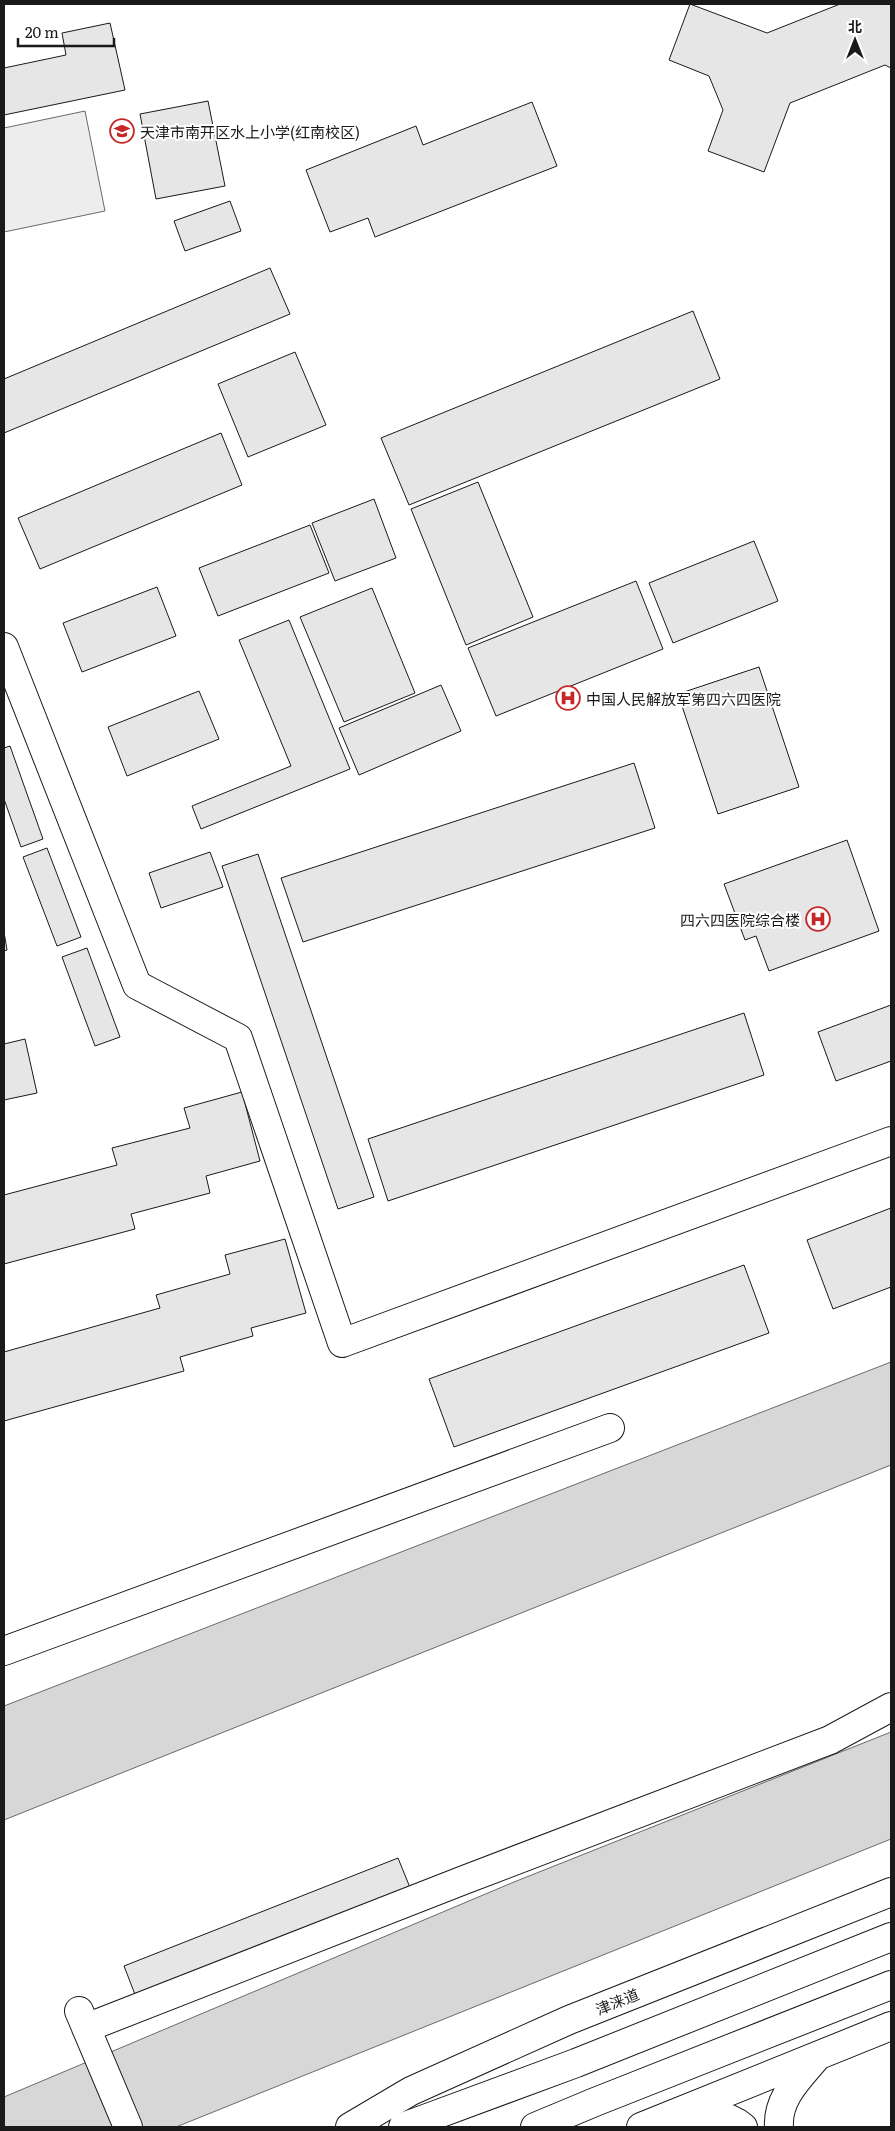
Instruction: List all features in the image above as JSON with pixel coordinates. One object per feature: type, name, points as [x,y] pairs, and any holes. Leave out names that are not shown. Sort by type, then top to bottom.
[{"type":"street","points":[[4,647],[138,985],[238,1038],[342,1343],[891,1140]]},
{"type":"street","points":[[4,1651],[610,1428]]},
{"type":"street","points":[[128,2127],[85,2027],[830,1740],[891,1707]]},
{"type":"street","name":"津涞道","points":[[350,2127],[411,2091],[569,2020],[891,1892]]},
{"type":"street","points":[[403,2127],[576,2063],[891,1937]]},
{"type":"street","points":[[535,2127],[891,1985]]},
{"type":"street","points":[[641,2127],[891,2026]]},
{"type":"street","points":[[779,2127],[784,2099],[793,2084],[818,2056]]},
{"type":"street","points":[[674,2114],[703,2113],[720,2115],[736,2121],[743,2127]]},
{"type":"shaded area","points":[[85,111],[105,211],[4,232],[4,128]]},
{"type":"shaded area","points":[[891,1362],[891,1465],[4,1820],[4,1706]]},
{"type":"shaded area","points":[[891,1732],[891,1839],[176,2127],[4,2127],[4,2097],[514,1882]]},
{"type":"building","points":[[690,4],[767,33],[840,4],[891,4],[891,68],[885,65],[790,103],[764,172],[708,151],[723,110],[709,76],[669,60]]},
{"type":"building","points":[[110,23],[125,90],[4,115],[4,68],[66,55],[62,33]]},
{"type":"building","points":[[208,101],[225,186],[156,199],[140,114]]},
{"type":"building","points":[[532,102],[557,166],[375,237],[368,218],[330,232],[306,170],[416,126],[423,145]]},
{"type":"building","points":[[230,201],[241,231],[185,251],[174,221]]},
{"type":"building","points":[[270,268],[290,314],[4,433],[4,379]]},
{"type":"building","points":[[693,311],[720,379],[409,505],[381,438]]},
{"type":"building","points":[[295,352],[326,425],[248,457],[218,384]]},
{"type":"building","points":[[221,433],[242,485],[40,569],[18,518]]},
{"type":"building","points":[[478,482],[533,617],[466,645],[411,509]]},
{"type":"building","points":[[374,499],[396,558],[335,581],[312,523]]},
{"type":"building","points":[[310,525],[329,573],[218,616],[199,568]]},
{"type":"building","points":[[754,541],[778,601],[673,643],[649,583]]},
{"type":"building","points":[[636,581],[663,649],[496,716],[468,648]]},
{"type":"building","points":[[157,587],[176,636],[82,672],[63,623]]},
{"type":"building","points":[[372,588],[415,693],[344,722],[300,617]]},
{"type":"building","points":[[289,620],[350,769],[201,829],[192,806],[291,766],[239,640]]},
{"type":"building","points":[[759,667],[799,787],[718,814],[678,694]]},
{"type":"building","points":[[441,685],[461,731],[359,775],[339,728]]},
{"type":"building","points":[[199,691],[219,739],[127,776],[108,727]]},
{"type":"building","points":[[10,746],[43,839],[21,847],[4,799],[4,748]]},
{"type":"building","points":[[634,763],[655,828],[303,942],[281,878]]},
{"type":"building","points":[[847,840],[879,931],[769,971],[756,936],[745,940],[724,884]]},
{"type":"building","points":[[47,848],[81,937],[57,946],[23,857]]},
{"type":"building","points":[[210,852],[223,887],[161,908],[149,873]]},
{"type":"building","points":[[258,854],[374,1197],[338,1209],[222,866]]},
{"type":"building","points":[[4,932],[7,950],[4,951]]},
{"type":"building","points":[[87,948],[120,1037],[95,1046],[62,957]]},
{"type":"building","points":[[891,1005],[891,1061],[836,1081],[818,1032]]},
{"type":"building","points":[[744,1013],[764,1075],[388,1201],[368,1139]]},
{"type":"building","points":[[25,1039],[37,1093],[4,1100],[4,1044]]},
{"type":"building","points":[[242,1092],[260,1161],[206,1176],[210,1193],[131,1214],[135,1229],[4,1264],[4,1195],[117,1165],[112,1148],[190,1128],[184,1108]]},
{"type":"building","points":[[891,1208],[891,1287],[833,1309],[807,1240]]},
{"type":"building","points":[[285,1239],[306,1313],[251,1328],[253,1336],[180,1357],[184,1371],[4,1421],[4,1352],[160,1308],[156,1295],[230,1274],[225,1255]]},
{"type":"building","points":[[744,1265],[769,1333],[454,1447],[429,1379]]},
{"type":"building","points":[[398,1858],[411,1890],[136,1997],[124,1966]]},
{"type":"place","name":"天津市南开区水上小学(红南校区)","points":[[122,131]]},
{"type":"place","name":"中国人民解放军第四六四医院","points":[[568,698]]},
{"type":"place","name":"四六四医院综合楼","points":[[818,919]]}]
